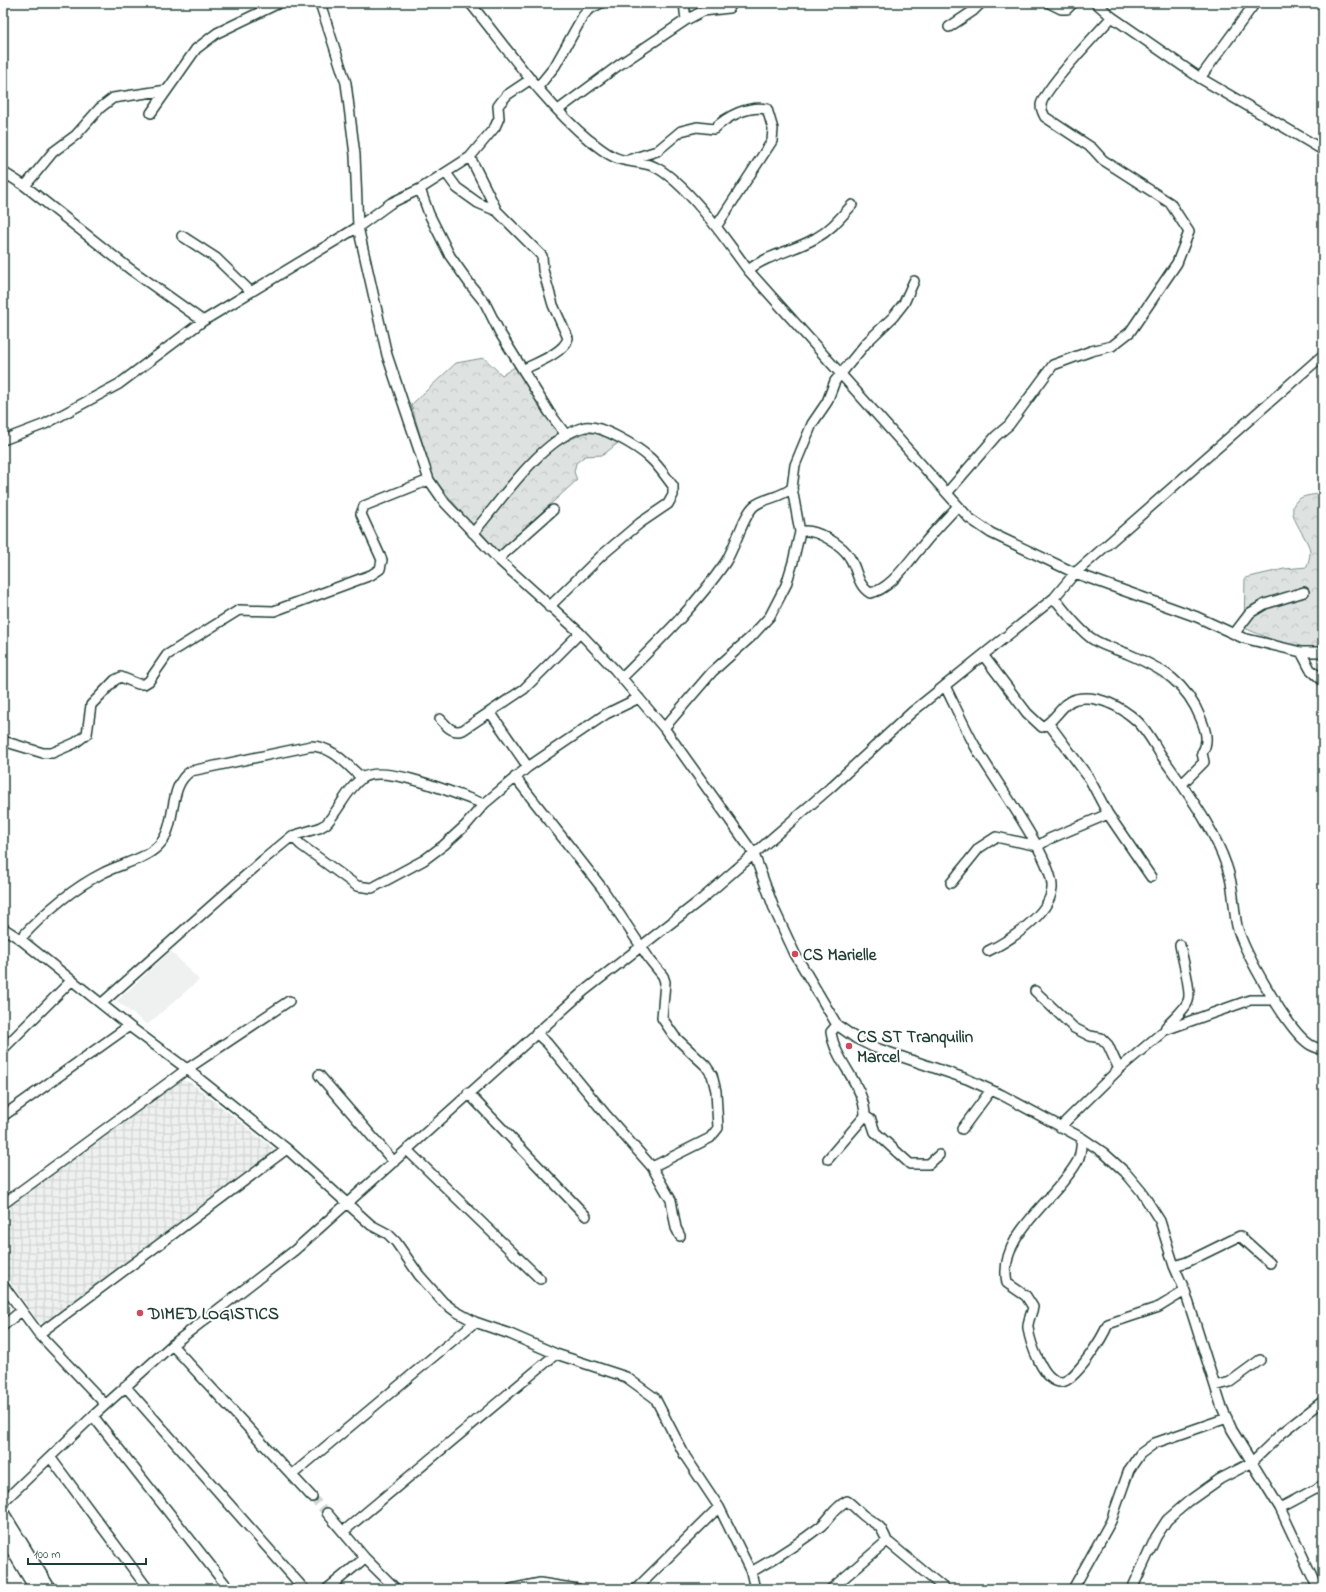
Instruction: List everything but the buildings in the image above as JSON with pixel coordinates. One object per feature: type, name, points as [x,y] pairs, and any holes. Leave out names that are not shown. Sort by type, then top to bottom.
[{"type":"highway","points":[[3,1531],[38,1589]]},
{"type":"street","points":[[151,113],[196,49],[212,37],[278,3]]},
{"type":"street","points":[[320,3],[346,83],[355,155],[358,228],[387,355],[429,480],[445,503],[473,533],[549,607],[580,633],[622,678],[664,728],[754,854],[775,911],[795,954],[838,1025],[857,1039],[873,1047],[949,1072],[991,1090],[1082,1138],[1104,1152],[1125,1172],[1142,1192],[1160,1221],[1174,1266],[1185,1291],[1215,1386],[1227,1418],[1252,1463],[1280,1508],[1318,1584]]},
{"type":"street","points":[[470,3],[531,79],[558,110],[588,139],[614,157],[654,167],[672,179],[716,227],[748,270],[841,372],[970,518],[990,533],[1075,573],[1172,607],[1243,638],[1301,652],[1323,652]]},
{"type":"street","points":[[684,3],[686,20]]},
{"type":"street","points":[[558,110],[619,65],[686,20],[704,11],[729,8],[733,3]]},
{"type":"street","points":[[950,27],[973,11],[981,3]]},
{"type":"street","points":[[1049,3],[1061,10],[1067,9],[1073,3]]},
{"type":"street","points":[[1096,3],[1112,18],[1200,78],[1323,150]]},
{"type":"street","points":[[1200,78],[1254,3]]},
{"type":"street","points":[[538,87],[555,66],[583,16],[588,10],[598,4]]},
{"type":"street","points":[[947,492],[996,436],[1009,424],[1053,365],[1091,351],[1112,346],[1130,332],[1177,263],[1189,232],[1170,203],[1103,160],[1092,148],[1045,117],[1042,111],[1041,104],[1048,92],[1084,46],[1112,18]]},
{"type":"street","points":[[3,440],[45,424],[119,384],[203,321],[250,291],[358,228],[391,203],[420,189],[470,157],[495,127],[499,118],[498,106],[500,102],[531,79]]},
{"type":"street","points":[[26,186],[53,152],[76,135],[100,108],[113,98],[167,90]]},
{"type":"street","points":[[627,160],[657,151],[681,131],[697,127],[714,129],[724,120],[741,112],[759,107],[767,109],[773,129],[772,141],[716,227]]},
{"type":"street","points":[[470,157],[497,211],[542,256],[543,270],[553,305],[568,338],[563,347],[545,359],[524,369]]},
{"type":"street","points":[[3,172],[26,186],[130,269],[203,321]]},
{"type":"street","points":[[446,173],[457,188],[478,203],[497,211]]},
{"type":"street","points":[[420,189],[429,214],[450,256],[485,303],[500,333],[524,369],[549,412],[566,435]]},
{"type":"street","points":[[748,270],[769,257],[799,246],[826,232],[852,205]]},
{"type":"street","points":[[182,236],[216,258],[250,291]]},
{"type":"street","points":[[664,728],[712,672],[752,636],[770,616],[790,574],[800,532],[792,488],[794,465],[812,424],[826,402],[835,381],[877,331],[893,317],[904,303],[914,281]]},
{"type":"street","points":[[3,1502],[105,1404],[172,1345],[295,1250],[346,1203],[394,1162],[468,1093],[584,991],[703,898],[824,793],[912,712],[1054,598],[1075,573],[1323,355]]},
{"type":"street","points":[[473,533],[540,452],[566,435],[585,427],[601,428],[615,435],[650,458],[674,486],[673,495],[668,504],[640,523],[601,556],[549,607]]},
{"type":"street","points":[[3,741],[43,753],[52,753],[76,743],[87,734],[91,705],[115,680],[121,677],[138,684],[144,684],[149,681],[167,654],[239,610],[274,611],[380,570],[382,560],[360,514],[361,509],[364,506],[429,480]]},
{"type":"street","points":[[622,678],[680,620],[726,562],[753,507],[761,501],[784,495],[792,488]]},
{"type":"street","points":[[800,532],[806,530],[811,531],[834,543],[849,556],[860,584],[864,590],[870,593],[876,592],[900,573],[921,546],[958,506]]},
{"type":"street","points":[[498,559],[553,510]]},
{"type":"street","points":[[1234,634],[1250,613],[1265,604],[1304,592]]},
{"type":"street","points":[[1054,598],[1091,638],[1101,644],[1155,667],[1175,679],[1182,686],[1206,730],[1206,746],[1202,754],[1204,762],[1182,784]]},
{"type":"street","points":[[440,718],[451,731],[458,732],[524,689],[580,633]]},
{"type":"street","points":[[1301,652],[1310,669],[1323,681]]},
{"type":"street","points":[[983,655],[1027,713],[1042,727],[1049,724],[1063,706],[1076,699],[1095,698],[1128,713],[1138,722],[1182,784],[1214,835],[1228,868],[1237,925],[1243,945],[1294,1029],[1309,1044],[1323,1050]]},
{"type":"street","points":[[945,686],[975,746],[1038,846],[1049,870],[1052,890],[1045,907],[1029,925],[988,951]]},
{"type":"street","points":[[292,836],[301,845],[357,886],[372,888],[424,860],[444,845],[466,825],[484,804],[528,767],[606,714],[639,698]]},
{"type":"street","points":[[490,712],[528,767]]},
{"type":"street","points":[[1049,724],[1089,778],[1108,814],[1151,877]]},
{"type":"street","points":[[20,939],[39,919],[82,884],[157,848],[168,832],[180,780],[191,771],[311,746],[320,746],[330,751],[362,778]]},
{"type":"street","points":[[102,1003],[292,836],[319,828],[326,824],[362,778],[377,773],[405,777],[484,804]]},
{"type":"street","points":[[516,777],[611,901],[641,946],[664,976],[665,982],[662,1018],[667,1029],[706,1066],[712,1074],[716,1090],[718,1128],[710,1138],[652,1167]]},
{"type":"street","points":[[951,883],[979,848],[996,837],[1038,846],[1050,839],[1108,814]]},
{"type":"street","points":[[3,928],[20,939],[129,1026],[188,1069],[287,1149],[346,1203],[373,1226],[381,1229],[396,1242],[419,1275],[444,1302],[455,1311],[475,1322],[510,1334],[556,1354],[626,1377],[655,1398],[685,1456],[719,1507],[751,1572],[755,1589]]},
{"type":"street","points":[[1060,1127],[1120,1069],[1165,1030],[1188,1002],[1190,991],[1185,976],[1180,945]]},
{"type":"street","points":[[3,1048],[72,980]]},
{"type":"street","points":[[1035,991],[1074,1028],[1090,1036],[1101,1038],[1108,1045],[1120,1069]]},
{"type":"street","points":[[1165,1030],[1250,1000],[1275,1000]]},
{"type":"street","points":[[3,1204],[188,1069],[290,1001]]},
{"type":"street","points":[[828,1160],[865,1116],[865,1106],[859,1092],[833,1045],[831,1032],[838,1025]]},
{"type":"street","points":[[3,1116],[129,1026]]},
{"type":"street","points":[[536,1033],[547,1043],[607,1116],[652,1167],[671,1200],[676,1228],[680,1236]]},
{"type":"street","points":[[319,1075],[394,1162]]},
{"type":"street","points":[[962,1129],[991,1090]]},
{"type":"street","points":[[468,1093],[586,1216]]},
{"type":"street","points":[[865,1116],[871,1120],[875,1132],[910,1164],[929,1164],[939,1155]]},
{"type":"street","points":[[1082,1138],[1078,1161],[1063,1184],[1024,1227],[1014,1243],[1007,1259],[1005,1274],[1007,1283],[1026,1296],[1033,1307],[1028,1327],[1036,1359],[1040,1366],[1053,1380],[1060,1382],[1067,1381],[1105,1333],[1108,1324],[1159,1307],[1185,1291]]},
{"type":"street","points":[[39,1334],[287,1149]]},
{"type":"street","points":[[407,1150],[540,1280]]},
{"type":"street","points":[[1174,1266],[1187,1262],[1240,1236],[1270,1263]]},
{"type":"street","points":[[3,1284],[39,1334],[105,1404]]},
{"type":"street","points":[[3,1326],[21,1311]]},
{"type":"street","points":[[293,1474],[475,1322]]},
{"type":"street","points":[[172,1345],[293,1474],[312,1497]]},
{"type":"street","points":[[344,1531],[556,1354]]},
{"type":"street","points":[[1215,1386],[1230,1382],[1260,1360]]},
{"type":"street","points":[[125,1386],[304,1589]]},
{"type":"street","points":[[1132,1589],[1156,1537],[1167,1520],[1189,1501],[1220,1479],[1252,1463],[1282,1433],[1323,1400]]},
{"type":"street","points":[[93,1416],[229,1589]]},
{"type":"street","points":[[1073,1589],[1111,1521],[1129,1470],[1140,1454],[1155,1443],[1227,1418]]},
{"type":"street","points":[[50,1457],[148,1589]]},
{"type":"street","points":[[1280,1508],[1323,1485]]},
{"type":"street","points":[[751,1572],[788,1551],[823,1524],[836,1507],[847,1501],[864,1516],[874,1521],[884,1532],[887,1541],[945,1589]]},
{"type":"street","points":[[636,1589],[719,1507]]},
{"type":"street","points":[[3,1512],[51,1589]]},
{"type":"street","points":[[327,1512],[365,1558],[396,1589]]},
{"type":"street","points":[[831,1589],[887,1541]]},
{"type":"street","points":[[327,1589],[365,1558]]},
{"type":"street","points":[[511,1589],[540,1583],[578,1589]]},
{"type":"shaded area","points":[[171,951],[199,980],[147,1025],[117,1001]]},
{"type":"shaded area","points":[[182,1080],[191,1083],[273,1148],[273,1153],[44,1323],[39,1323],[3,1272],[3,1211]]},
{"type":"green space","points":[[484,358],[502,375],[518,365],[561,435],[532,456],[473,526],[433,478],[411,405],[456,363]]},
{"type":"green space","points":[[584,433],[600,433],[618,443],[603,455],[585,456],[576,463],[574,472],[577,480],[498,552],[481,532],[541,457],[565,442]]},
{"type":"green space","points":[[1323,493],[1323,648],[1313,649],[1293,646],[1273,640],[1244,628],[1245,578],[1284,569],[1307,567],[1310,552],[1309,546],[1294,517],[1294,504],[1301,498]]},
{"type":"tunnel","points":[[312,1497],[327,1513]]},
{"type":"place","name":"CS Marielle","points":[[795,954]]},
{"type":"place","name":"CS ST Tranquilin Marcel","points":[[849,1046]]},
{"type":"place","name":"DIMED LOGISTICS","points":[[140,1313]]}]
